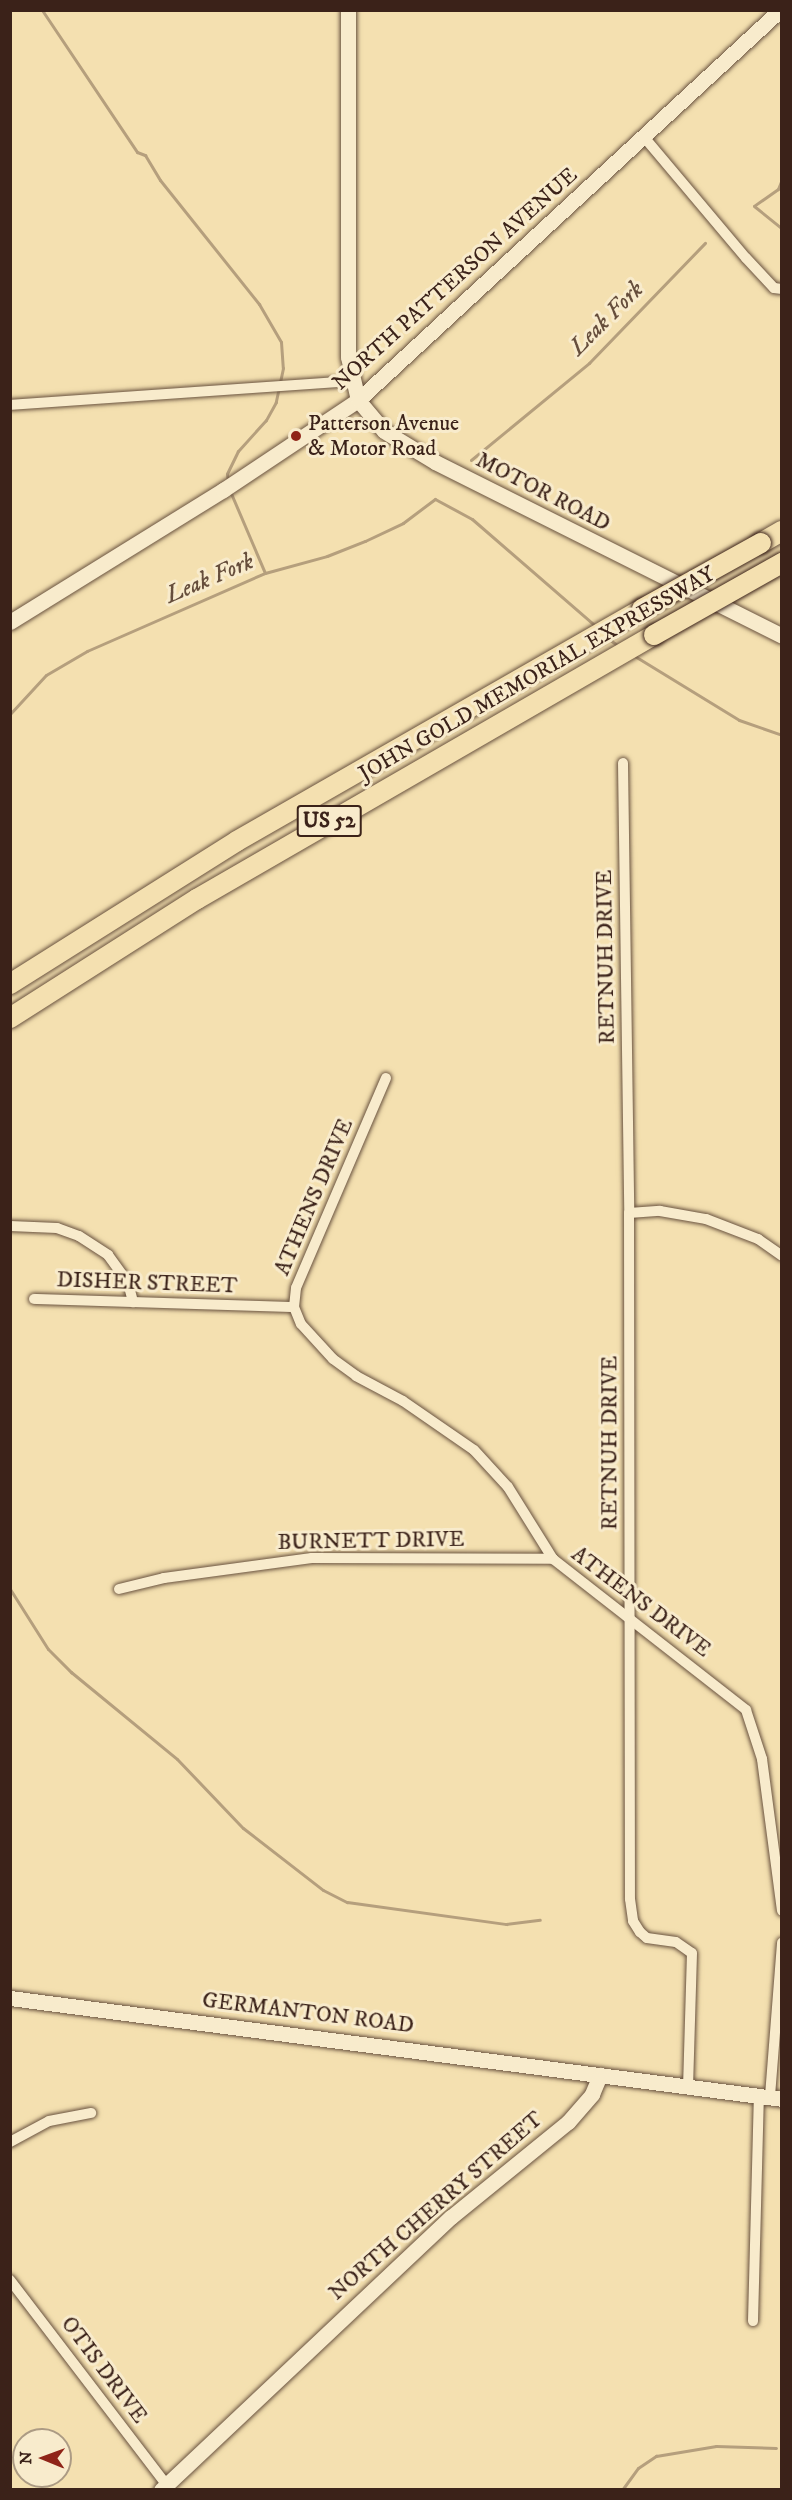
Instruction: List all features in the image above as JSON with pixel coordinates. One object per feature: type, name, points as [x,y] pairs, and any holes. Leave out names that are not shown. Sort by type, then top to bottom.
[{"type":"highway","name":"JOHN GOLD MEMORIAL EXPRESSWAY","points":[[10,984],[237,841],[782,531]]},
{"type":"highway","name":"JOHN GOLD MEMORIAL EXPRESSWAY","points":[[10,1018],[197,899],[782,563]]},
{"type":"main road","name":"MOTOR ROAD","points":[[348,10],[351,381],[358,400],[384,431],[435,462],[782,636]]},
{"type":"main road","name":"NORTH PATTERSON AVENUE","points":[[10,622],[223,490],[358,400],[780,10]]},
{"type":"main road","name":"GERMANTON ROAD","points":[[10,1998],[600,2075]]},
{"type":"main road","points":[[600,2075],[688,2084],[770,2096]]},
{"type":"main road","name":"NORTH CHERRY STREET","points":[[163,2487],[451,2217],[568,2122],[592,2094],[600,2075]]},
{"type":"street","points":[[644,137],[746,258],[774,288],[782,290]]},
{"type":"street","points":[[10,405],[351,381]]},
{"type":"street","name":"RETNUH DRIVE","points":[[623,763],[629,1213],[630,1899],[633,1921],[640,1932],[647,1938],[676,1942],[692,1953],[688,2084]]},
{"type":"street","name":"ATHENS DRIVE","points":[[386,1078],[296,1288],[294,1307],[312,1338],[333,1359],[474,1450],[508,1487],[553,1559],[629,1622],[704,1674],[740,1703],[752,1718],[762,1759],[782,1911]]},
{"type":"street","points":[[629,1213],[660,1211],[706,1219],[758,1239],[782,1256]]},
{"type":"street","points":[[10,1226],[57,1228],[79,1236],[108,1255],[128,1283],[133,1302]]},
{"type":"street","name":"DISHER STREET","points":[[34,1299],[294,1307]]},
{"type":"street","name":"BURNETT DRIVE","points":[[119,1589],[164,1578],[312,1558],[553,1559]]},
{"type":"street","points":[[753,2321],[782,1941]]},
{"type":"street","points":[[10,2142],[49,2121],[91,2114]]},
{"type":"street","name":"OTIS DRIVE","points":[[10,2280],[163,2487]]},
{"type":"waterway","points":[[42,10],[137,152],[145,155],[160,180],[259,304],[281,342],[283,368],[276,402],[266,420],[238,451],[227,474],[228,482]]},
{"type":"waterway","name":"Leak Fork","points":[[782,179],[778,189],[754,206],[782,229]]},
{"type":"waterway","name":"Leak Fork","points":[[471,460],[589,363],[705,243]]},
{"type":"waterway","points":[[230,491],[265,573]]},
{"type":"waterway","name":"Leak Fork","points":[[10,714],[46,675],[87,651],[265,573],[327,556],[365,541],[403,523],[435,499],[472,519],[598,628]]},
{"type":"waterway","points":[[606,637],[620,647]]},
{"type":"waterway","points":[[633,655],[739,720],[782,735]]},
{"type":"waterway","points":[[10,1589],[48,1649],[71,1672],[177,1759],[243,1828],[323,1890],[347,1902],[506,1924],[540,1920]]},
{"type":"waterway","points":[[622,2490],[638,2468],[656,2456],[716,2446],[776,2448]]},
{"type":"place","name":"Patterson Avenue & Motor Road","points":[[296,436]]}]
